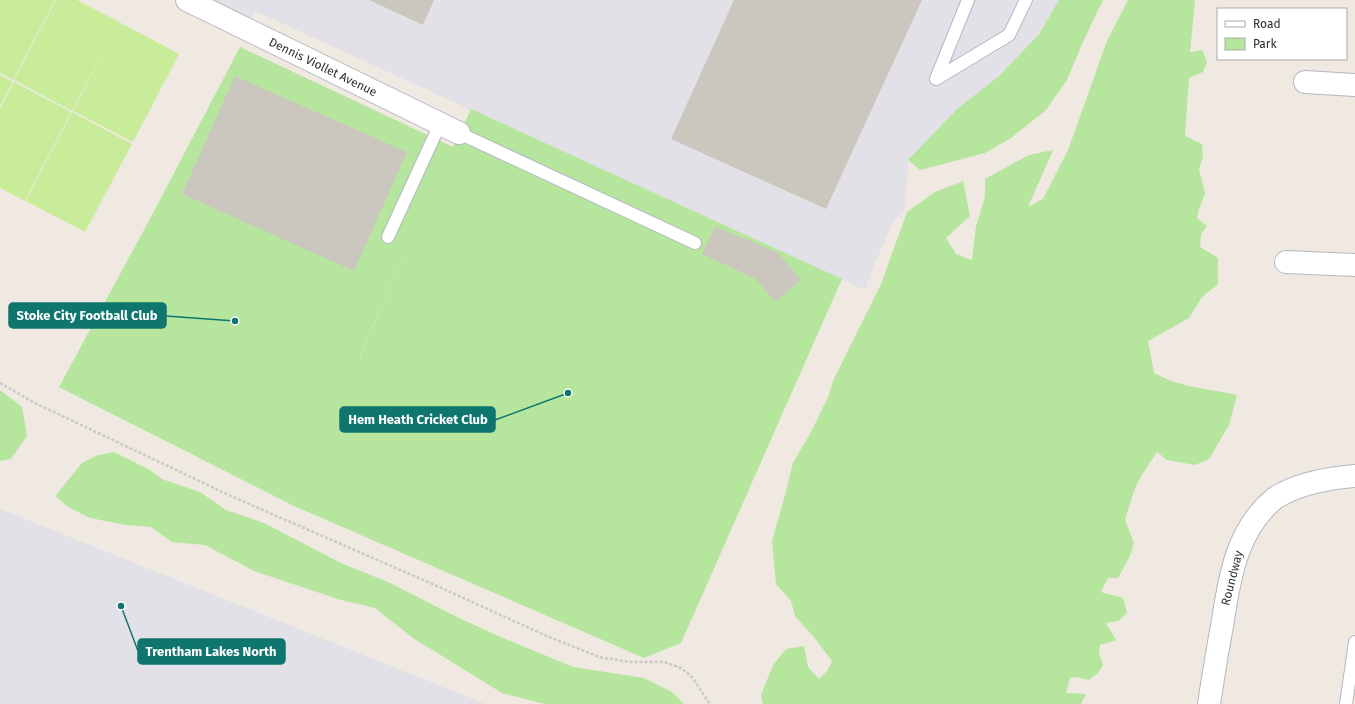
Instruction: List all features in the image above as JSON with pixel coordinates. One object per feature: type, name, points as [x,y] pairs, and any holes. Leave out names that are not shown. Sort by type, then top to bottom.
[{"type":"street","name":"Dennis Viollet Avenue","points":[[187,0],[459,134]]},
{"type":"street","points":[[1305,82],[1355,85]]},
{"type":"street","points":[[1286,262],[1355,265]]},
{"type":"street","name":"Roundway","points":[[1209,704],[1227,592],[1235,558],[1244,536],[1256,517],[1274,498],[1298,486],[1335,478],[1355,476]]},
{"type":"lane","points":[[968,0],[936,79],[1009,35],[1026,0]]},
{"type":"lane","points":[[388,237],[440,124]]},
{"type":"lane","points":[[459,134],[695,243]]},
{"type":"lane","points":[[1346,704],[1355,642]]},
{"type":"path","points":[[0,383],[35,403],[233,497],[437,586],[549,637],[599,657],[629,662],[664,662],[681,668],[692,677],[710,704]]},
{"type":"shaded area","points":[[203,0],[1060,0],[1037,35],[1000,76],[956,110],[909,160],[904,212],[894,220],[865,290],[255,11],[248,24]]},
{"type":"shaded area","points":[[0,509],[486,704],[0,704]]},
{"type":"green space","points":[[0,0],[55,0],[13,80],[0,73]]},
{"type":"green space","points":[[56,0],[77,0],[119,22],[72,111],[14,80]]},
{"type":"green space","points":[[1059,0],[1103,0],[1067,80],[1046,110],[1011,138],[985,153],[920,170],[908,160],[956,110],[999,76],[1039,34]]},
{"type":"green space","points":[[1128,0],[1195,0],[1190,52],[1202,50],[1207,62],[1203,72],[1189,78],[1185,136],[1202,144],[1203,157],[1199,169],[1205,193],[1197,218],[1207,226],[1201,234],[1200,247],[1218,258],[1218,284],[1202,297],[1189,318],[1148,341],[1154,373],[1170,380],[1198,388],[1237,395],[1229,425],[1209,459],[1195,465],[1167,460],[1157,452],[1141,476],[1134,491],[1125,520],[1134,543],[1130,556],[1118,578],[1108,578],[1101,592],[1123,598],[1127,613],[1118,621],[1106,623],[1116,640],[1100,645],[1099,654],[1103,665],[1098,673],[1089,680],[1075,677],[1070,678],[1066,693],[1086,694],[1081,704],[763,704],[761,695],[773,665],[786,649],[804,646],[808,667],[819,679],[827,671],[832,661],[813,636],[795,616],[791,601],[776,584],[772,541],[793,463],[811,432],[829,395],[833,381],[881,284],[907,212],[935,192],[963,181],[970,216],[946,238],[956,254],[972,260],[976,226],[985,197],[985,179],[1029,155],[1053,150],[1028,207],[1043,199],[1068,150],[1107,41]]},
{"type":"green space","points":[[119,22],[179,54],[133,142],[73,111]]},
{"type":"green space","points":[[240,47],[453,147],[471,109],[842,279],[681,643],[644,658],[294,506],[59,387],[152,215]],"holes":[[[422,215],[360,357],[360,356]]]},
{"type":"green space","points":[[0,75],[13,82],[0,106]]},
{"type":"green space","points":[[14,82],[71,112],[25,201],[0,188],[0,109]]},
{"type":"green space","points":[[72,112],[132,144],[85,232],[26,201]]},
{"type":"green space","points":[[0,390],[22,407],[27,436],[11,459],[0,461]]},
{"type":"green space","points":[[114,452],[150,470],[162,479],[200,492],[226,510],[264,523],[341,563],[388,582],[459,618],[503,638],[573,667],[644,678],[672,692],[684,704],[545,704],[502,693],[413,638],[375,608],[341,600],[254,571],[205,545],[172,542],[151,527],[126,525],[90,518],[68,507],[55,496],[82,463],[98,455]]},
{"type":"building","points":[[369,0],[434,0],[423,25]]},
{"type":"building","points":[[734,0],[922,0],[826,209],[671,139]]},
{"type":"building","points":[[235,76],[407,152],[354,271],[182,194]]},
{"type":"building","points":[[715,226],[778,253],[801,280],[775,302],[756,279],[702,254]]},
{"type":"place","name":"Stoke City Football Club","points":[[235,321]]},
{"type":"place","name":"Hem Heath Cricket Club","points":[[568,393]]},
{"type":"place","name":"Trentham Lakes North","points":[[121,606]]}]
